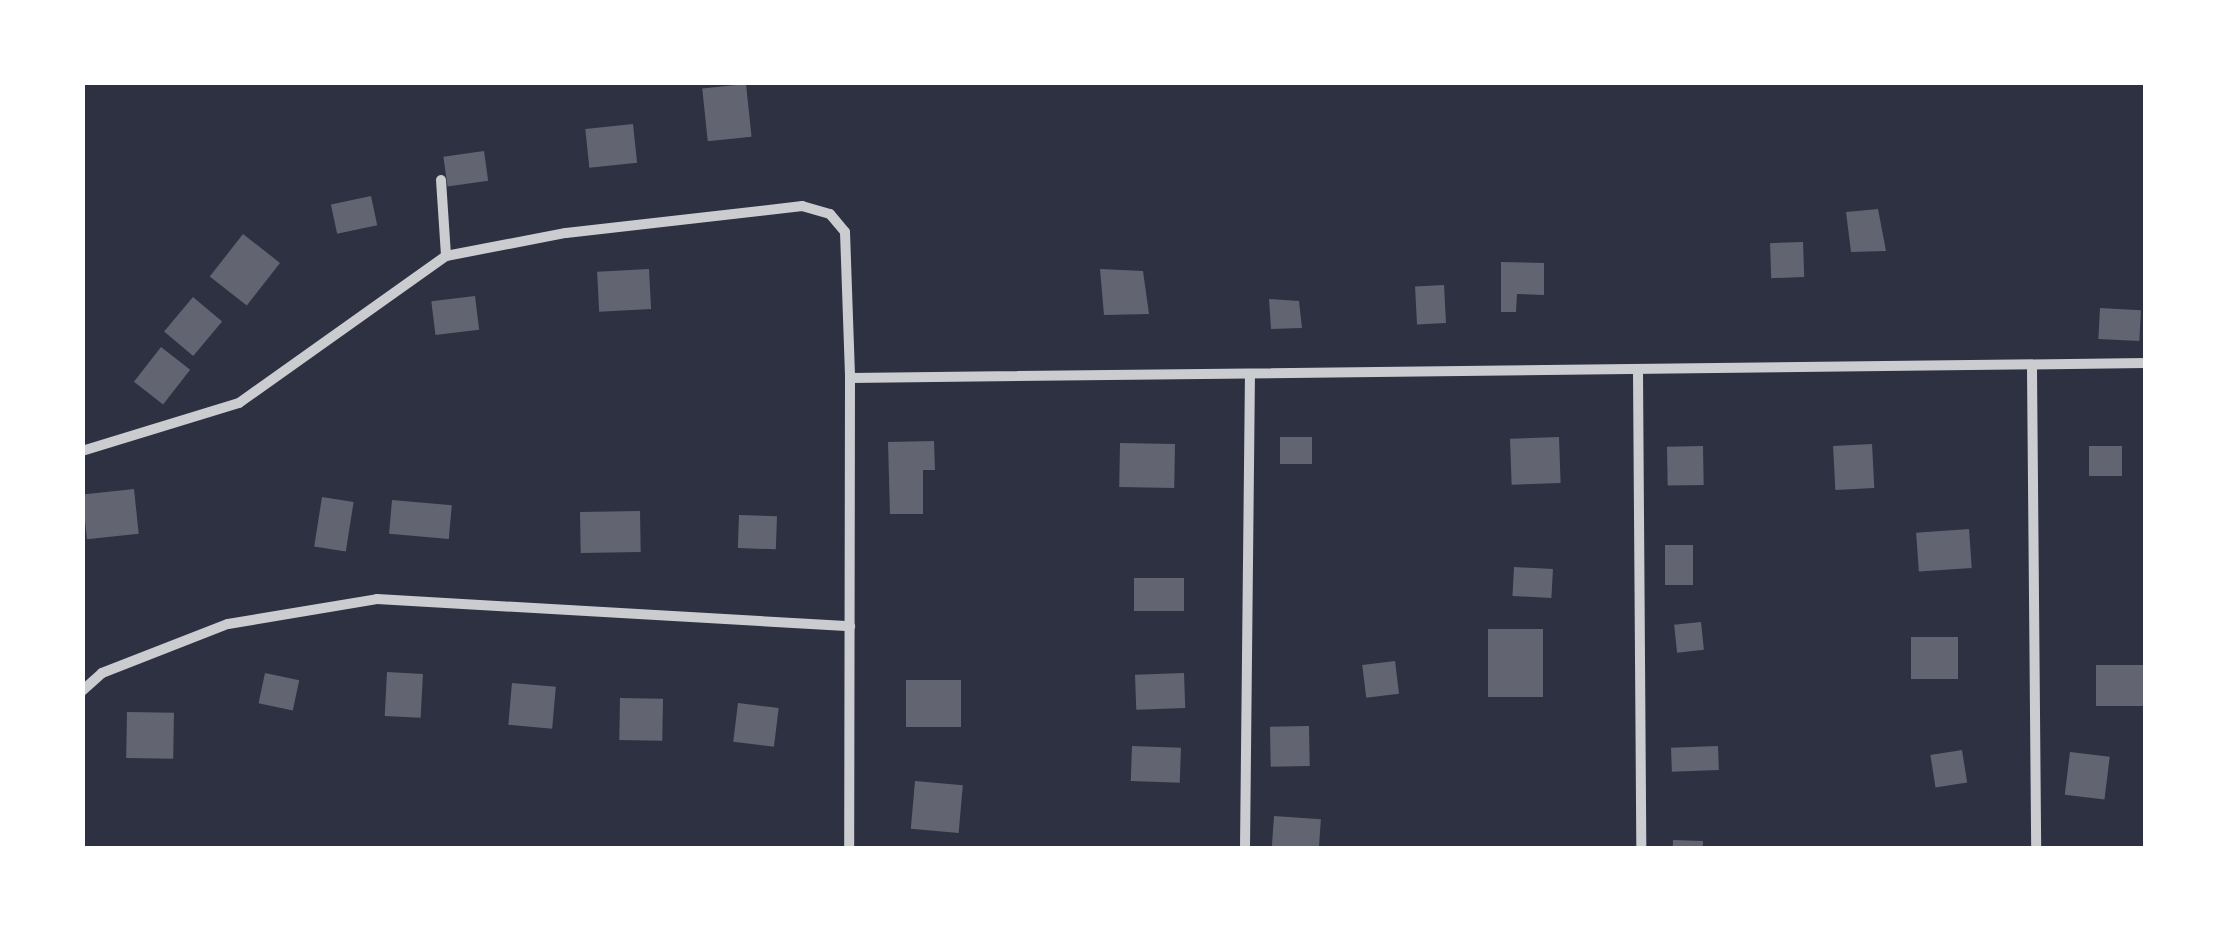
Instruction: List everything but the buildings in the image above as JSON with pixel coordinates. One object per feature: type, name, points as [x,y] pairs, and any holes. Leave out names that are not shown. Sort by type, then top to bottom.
[{"type":"street","points":[[441,180],[446,256]]},
{"type":"street","points":[[82,452],[239,402],[446,256],[566,233],[802,206],[830,214],[845,232],[850,378],[848,848]]},
{"type":"street","points":[[850,378],[2032,369],[2146,364]]},
{"type":"street","points":[[2032,369],[2036,848]]},
{"type":"street","points":[[1638,372],[1641,848]]},
{"type":"street","points":[[1245,848],[1250,376]]},
{"type":"street","points":[[82,691],[102,673],[228,624],[376,599],[850,626]]}]
